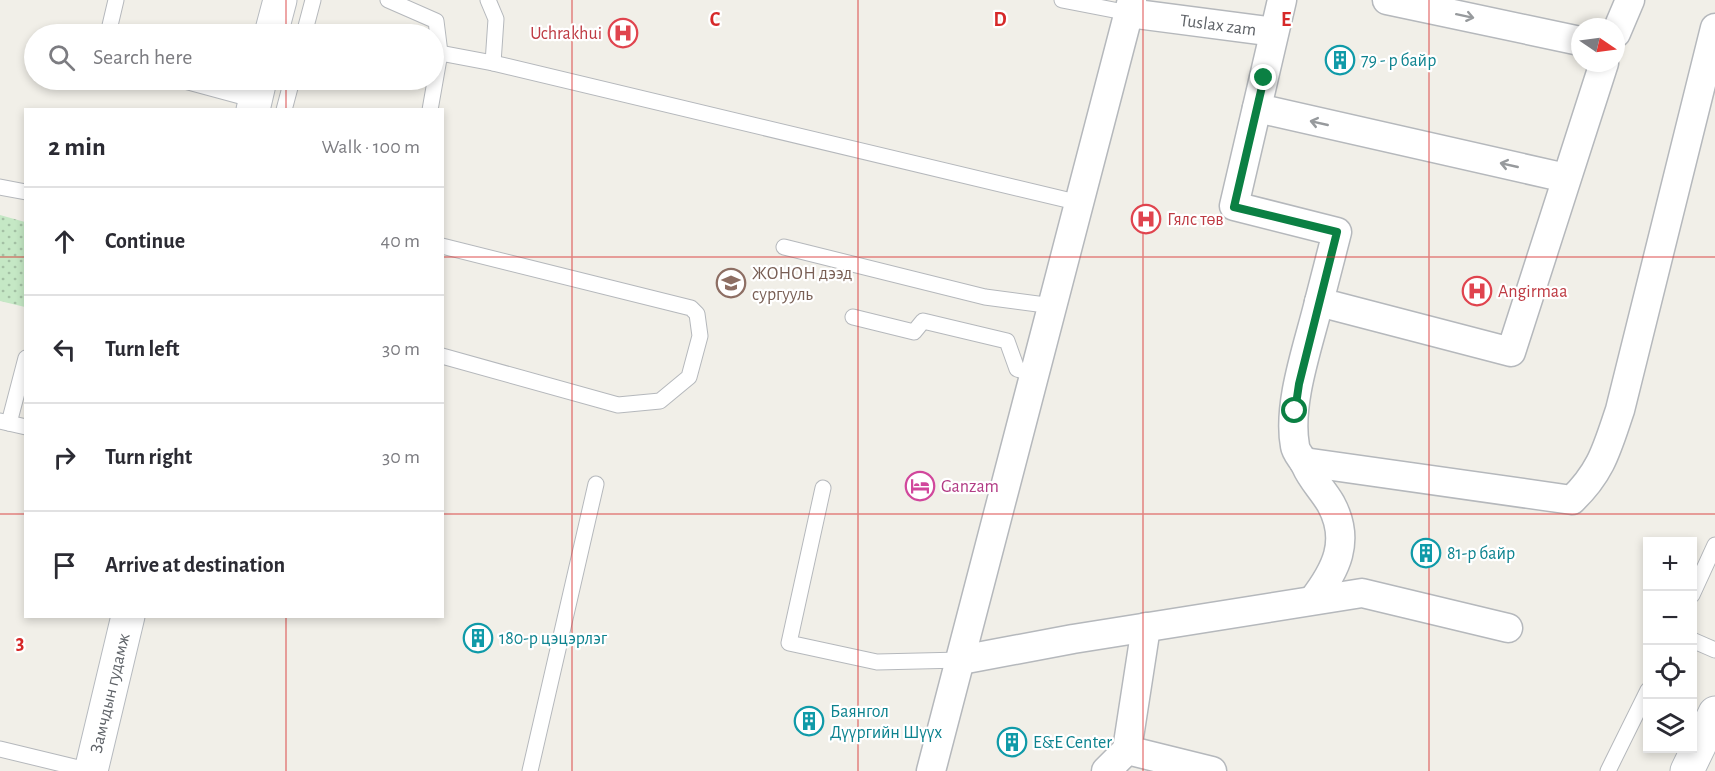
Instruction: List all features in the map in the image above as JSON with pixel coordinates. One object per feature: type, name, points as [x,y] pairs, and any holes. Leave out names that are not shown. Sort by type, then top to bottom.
[{"type":"street","points":[[274,24],[280,0]]},
{"type":"street","points":[[1282,0],[1234,207],[1337,232],[1299,384],[1295,411],[1295,447],[1312,481],[1330,503],[1339,525],[1340,548],[1333,573],[1313,600]]},
{"type":"street","points":[[1387,0],[1571,39]]},
{"type":"street","points":[[1622,18],[1630,0]]},
{"type":"street","points":[[931,771],[1130,7]]},
{"type":"street","name":"Tuslax zam","points":[[1130,7],[1274,32]]},
{"type":"street","points":[[1304,462],[1572,500],[1586,486],[1602,464],[1620,410],[1715,28]]},
{"type":"street","points":[[1319,302],[1511,352],[1601,72]]},
{"type":"street","points":[[1257,108],[1566,178]]},
{"type":"street","points":[[961,660],[1146,627],[1362,594],[1508,628]]},
{"type":"street","name":"Замчдын гудамж","points":[[91,771],[128,618]]},
{"type":"street","points":[[1106,771],[1127,750],[1146,627]]},
{"type":"street","points":[[1687,771],[1715,714]]},
{"type":"street","points":[[1127,750],[1212,771]]},
{"type":"lane","points":[[110,24],[116,0]]},
{"type":"lane","points":[[307,24],[313,0]]},
{"type":"lane","points":[[388,0],[436,21],[436,24]]},
{"type":"lane","points":[[488,0],[496,20],[493,63]]},
{"type":"lane","points":[[1062,0],[1130,7]]},
{"type":"lane","points":[[444,54],[493,63],[1080,203]]},
{"type":"lane","points":[[222,90],[263,100],[278,90]]},
{"type":"lane","points":[[430,108],[434,90]]},
{"type":"lane","points":[[0,187],[24,192]]},
{"type":"lane","points":[[444,246],[691,308],[697,314],[700,336],[689,377],[660,401],[618,405],[444,357]]},
{"type":"lane","points":[[784,247],[985,297],[1053,306]]},
{"type":"lane","points":[[853,317],[914,332],[923,321],[1007,341],[1017,369],[1036,375]]},
{"type":"lane","points":[[24,364],[4,422],[24,427]]},
{"type":"lane","points":[[530,771],[596,484]]},
{"type":"lane","points":[[823,488],[789,643],[877,662],[961,660]]},
{"type":"lane","points":[[1694,591],[1715,545]]},
{"type":"lane","points":[[1697,641],[1715,650]]},
{"type":"lane","points":[[1608,771],[1643,698]]},
{"type":"lane","points":[[0,749],[91,771]]},
{"type":"green space","points":[[0,215],[24,222],[24,307],[0,301]]},
{"type":"place","name":"Uchrakhui","points":[[623,33]]},
{"type":"place","name":"79 - р байр","points":[[1340,60]]},
{"type":"place","name":"Гялс төв","points":[[1146,219]]},
{"type":"place","name":"ЖОНОН дээд сургууль","points":[[731,283]]},
{"type":"place","name":"Angirmaa","points":[[1477,291]]},
{"type":"place","name":"Ganzam","points":[[920,486]]},
{"type":"place","name":"81-р байр","points":[[1426,553]]},
{"type":"place","name":"180-р цэцэрлэг","points":[[478,638]]},
{"type":"place","name":"Баянгол Дүүргийн Шүүх","points":[[809,721]]},
{"type":"place","name":"E&E Center","points":[[1012,742]]},
{"type":"route","points":[[1264,78],[1234,207],[1337,232],[1299,384],[1295,411]]}]
